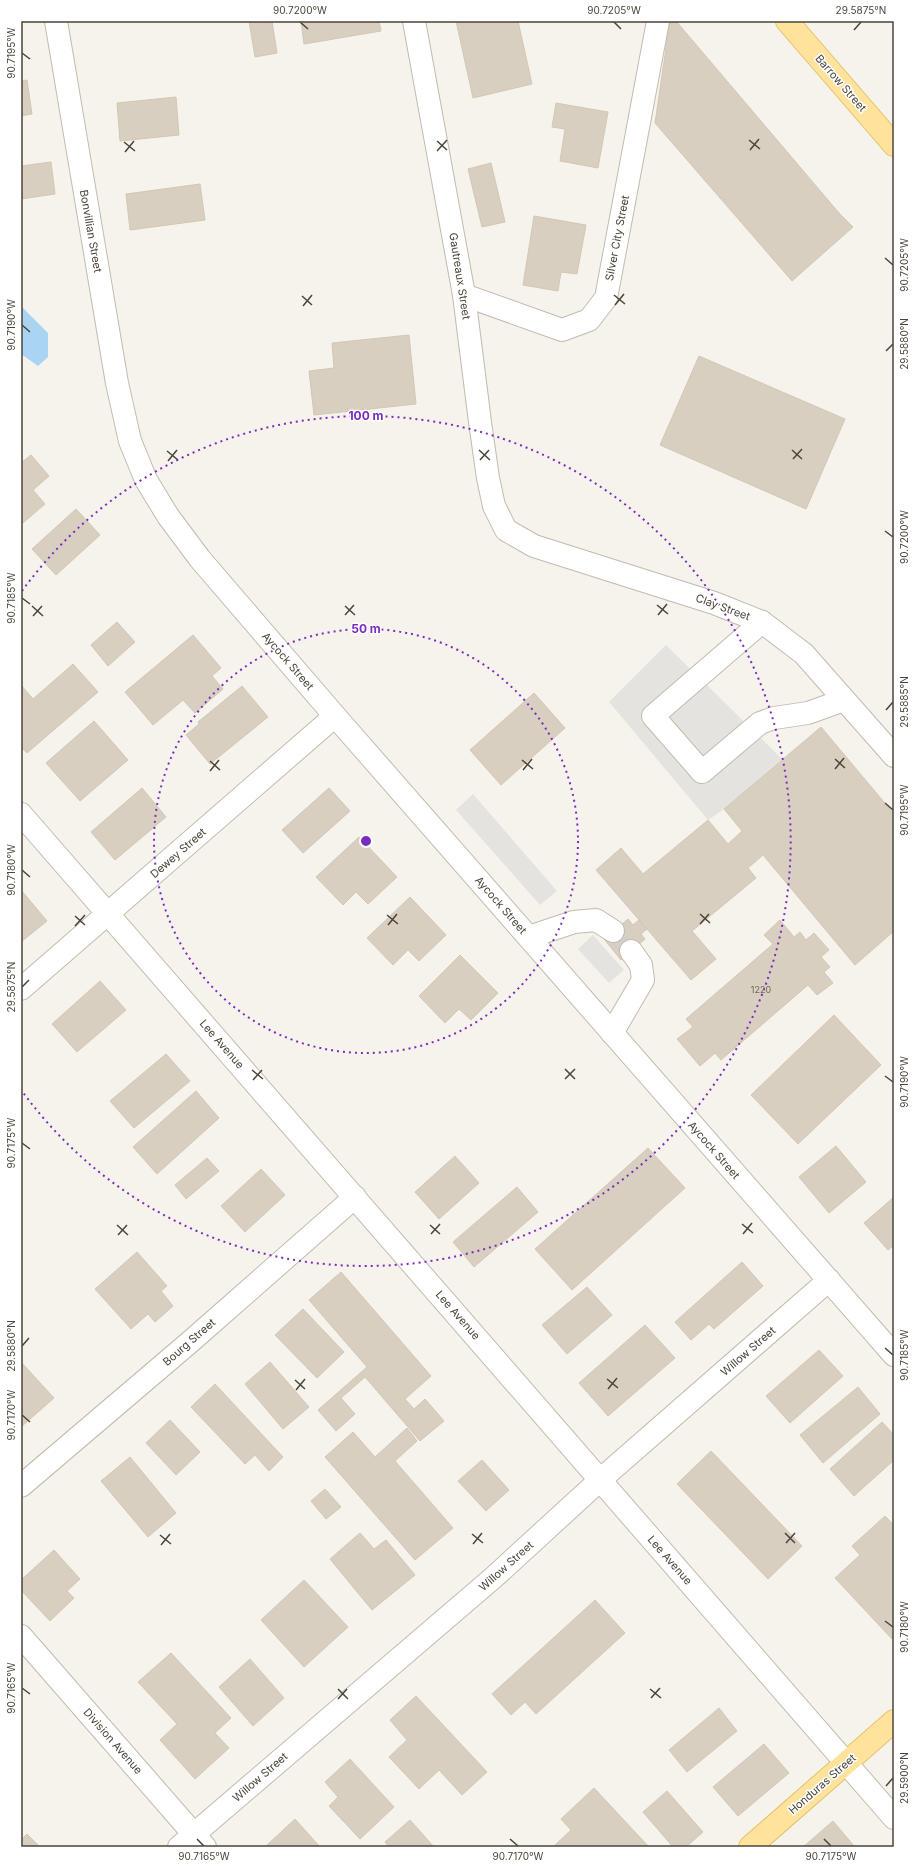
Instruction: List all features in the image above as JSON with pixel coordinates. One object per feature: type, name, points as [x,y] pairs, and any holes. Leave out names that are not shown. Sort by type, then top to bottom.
[{"type":"main road","name":"Barrow Street","points":[[788,21],[894,145]]},
{"type":"main road","name":"Honduras Street","points":[[750,1847],[894,1721]]},
{"type":"street","name":"Bonvillian Street","points":[[56,21],[117,382],[130,441]]},
{"type":"street","name":"Gautreaux Street","points":[[414,21],[464,295],[488,478],[494,506],[506,530]]},
{"type":"street","name":"Silver City Street","points":[[464,295],[562,330],[589,320],[606,298],[658,21]]},
{"type":"street","name":"Aycock Street","points":[[130,441],[146,480],[168,516],[200,559],[335,716],[894,1355]]},
{"type":"street","name":"Clay Street","points":[[506,530],[534,546],[714,603],[762,622],[804,654],[894,756]]},
{"type":"street","points":[[762,622],[654,716],[702,772],[760,723],[774,718],[808,713],[844,700]]},
{"type":"street","name":"Dewey Street","points":[[21,989],[335,716]]},
{"type":"street","name":"Lee Avenue","points":[[21,814],[894,1818]]},
{"type":"street","points":[[529,937],[574,922],[596,920],[613,931]]},
{"type":"street","points":[[612,1033],[643,980],[642,964],[631,951]]},
{"type":"street","name":"Bourg Street","points":[[21,1486],[190,1342],[355,1197]]},
{"type":"street","name":"Willow Street","points":[[192,1843],[493,1578],[600,1480],[829,1280]]},
{"type":"street","name":"Division Avenue","points":[[21,1636],[192,1843]]},
{"type":"shaded area","points":[[666,645],[782,759],[724,809],[708,820],[609,702]]},
{"type":"shaded area","points":[[473,794],[557,891],[540,905],[456,810]]},
{"type":"shaded area","points":[[593,935],[624,970],[609,983],[578,949]]},
{"type":"water","points":[[21,306],[48,333],[48,357],[38,366],[21,354]]},
{"type":"building","points":[[249,21],[272,21],[277,53],[255,57]]},
{"type":"building","points":[[301,21],[379,21],[381,31],[304,44]]},
{"type":"building","points":[[456,21],[518,21],[532,84],[473,98]]},
{"type":"building","points":[[670,21],[676,21],[839,213],[853,227],[792,281],[655,123]]},
{"type":"building","points":[[27,80],[32,114],[21,116],[21,81]]},
{"type":"building","points":[[176,97],[179,135],[120,141],[117,103]]},
{"type":"building","points":[[556,103],[608,112],[598,168],[560,161],[565,129],[552,127]]},
{"type":"building","points":[[51,162],[55,194],[21,199],[21,166]]},
{"type":"building","points":[[491,163],[505,222],[482,227],[468,169]]},
{"type":"building","points":[[200,184],[205,220],[130,230],[126,194]]},
{"type":"building","points":[[534,216],[586,225],[577,274],[561,272],[558,291],[523,285]]},
{"type":"building","points":[[409,335],[416,404],[314,415],[309,371],[334,368],[332,343]]},
{"type":"building","points":[[699,356],[845,419],[806,509],[660,445]]},
{"type":"building","points":[[31,455],[49,476],[33,490],[45,504],[23,523],[21,521],[21,463]]},
{"type":"building","points":[[76,509],[100,535],[56,575],[32,549]]},
{"type":"building","points":[[117,622],[135,642],[108,666],[91,645]]},
{"type":"building","points":[[193,635],[221,668],[212,676],[223,689],[195,713],[183,700],[153,725],[125,692]]},
{"type":"building","points":[[73,664],[98,692],[27,753],[21,747],[21,685],[33,699]]},
{"type":"building","points":[[242,686],[268,717],[210,764],[186,735],[199,724],[198,722]]},
{"type":"building","points":[[534,693],[565,728],[501,785],[470,750]]},
{"type":"building","points":[[94,721],[128,760],[80,801],[46,763]]},
{"type":"building","points":[[821,727],[894,814],[894,931],[855,965],[763,855],[748,868],[756,878],[692,931],[716,959],[691,980],[596,870],[621,848],[643,874],[708,820],[728,844],[742,831],[724,809]]},
{"type":"building","points":[[142,788],[166,817],[115,860],[91,832]]},
{"type":"building","points":[[329,788],[350,811],[303,853],[282,830]]},
{"type":"building","points":[[359,837],[397,877],[368,904],[356,892],[343,905],[316,877]]},
{"type":"building","points":[[21,890],[47,921],[21,942]]},
{"type":"building","points":[[410,897],[446,935],[419,961],[408,950],[393,965],[367,938]]},
{"type":"building","points":[[628,919],[633,925],[639,920],[647,929],[641,934],[645,939],[621,960],[604,939]]},
{"type":"building","points":[[780,920],[794,937],[800,932],[806,940],[814,933],[829,950],[821,957],[830,967],[824,972],[833,983],[817,995],[808,985],[721,1060],[715,1053],[700,1066],[677,1039],[693,1027],[686,1019],[773,944],[764,935]]},
{"type":"building","points":[[460,955],[498,993],[471,1020],[459,1009],[445,1023],[419,996]]},
{"type":"building","points":[[100,981],[126,1010],[77,1052],[52,1024]]},
{"type":"building","points":[[834,1015],[881,1065],[798,1144],[751,1095]]},
{"type":"building","points":[[166,1054],[190,1081],[134,1128],[110,1101]]},
{"type":"building","points":[[196,1091],[219,1118],[157,1174],[133,1147]]},
{"type":"building","points":[[836,1146],[866,1182],[829,1213],[799,1177]]},
{"type":"building","points":[[648,1148],[685,1188],[572,1290],[535,1249]]},
{"type":"building","points":[[455,1156],[479,1183],[439,1219],[415,1192]]},
{"type":"building","points":[[207,1158],[219,1171],[186,1199],[175,1185]]},
{"type":"building","points":[[261,1169],[285,1195],[245,1232],[221,1206]]},
{"type":"building","points":[[517,1187],[538,1212],[474,1267],[453,1242]]},
{"type":"building","points":[[894,1197],[894,1245],[888,1250],[864,1223]]},
{"type":"building","points":[[137,1252],[167,1286],[161,1291],[173,1306],[155,1322],[148,1314],[131,1329],[95,1289]]},
{"type":"building","points":[[742,1262],[763,1286],[714,1329],[709,1324],[691,1340],[675,1322]]},
{"type":"building","points":[[341,1272],[431,1376],[405,1399],[414,1409],[425,1399],[444,1421],[420,1441],[365,1377],[341,1398],[355,1414],[336,1431],[318,1410],[367,1367],[309,1300]]},
{"type":"building","points":[[587,1287],[612,1315],[567,1354],[542,1325]]},
{"type":"building","points":[[303,1309],[344,1352],[317,1378],[275,1335]]},
{"type":"building","points":[[645,1325],[675,1358],[608,1416],[579,1383]]},
{"type":"building","points":[[819,1350],[843,1376],[790,1423],[766,1396]]},
{"type":"building","points":[[21,1362],[54,1398],[21,1427]]},
{"type":"building","points":[[270,1362],[309,1407],[283,1429],[245,1384]]},
{"type":"building","points":[[215,1384],[283,1457],[269,1471],[255,1455],[245,1464],[191,1407]]},
{"type":"building","points":[[858,1387],[880,1414],[823,1463],[800,1435]]},
{"type":"building","points":[[170,1420],[200,1452],[176,1475],[146,1443]]},
{"type":"building","points":[[882,1422],[894,1435],[894,1460],[854,1496],[830,1469]]},
{"type":"building","points":[[407,1428],[417,1441],[395,1461],[453,1528],[415,1560],[325,1457],[353,1432],[375,1457]]},
{"type":"building","points":[[711,1451],[802,1546],[768,1579],[677,1484]]},
{"type":"building","points":[[130,1457],[176,1513],[148,1537],[101,1481]]},
{"type":"building","points":[[482,1460],[509,1490],[486,1511],[458,1481]]},
{"type":"building","points":[[325,1489],[341,1507],[326,1519],[311,1501]]},
{"type":"building","points":[[885,1516],[894,1525],[894,1637],[892,1639],[835,1578],[860,1555],[852,1546]]},
{"type":"building","points":[[360,1533],[374,1549],[386,1540],[415,1575],[372,1610],[330,1559]]},
{"type":"building","points":[[54,1550],[80,1579],[67,1591],[74,1598],[50,1621],[21,1590],[21,1580]]},
{"type":"building","points":[[304,1580],[348,1627],[304,1667],[261,1620]]},
{"type":"building","points":[[595,1600],[625,1633],[536,1714],[525,1702],[511,1715],[492,1694]]},
{"type":"building","points":[[171,1653],[231,1718],[215,1733],[229,1748],[195,1779],[160,1740],[177,1724],[138,1682]]},
{"type":"building","points":[[250,1659],[284,1698],[253,1726],[219,1687]]},
{"type":"building","points":[[416,1696],[487,1772],[462,1795],[439,1770],[419,1789],[389,1757],[407,1740],[390,1720]]},
{"type":"building","points":[[719,1708],[737,1731],[687,1772],[669,1750]]},
{"type":"building","points":[[764,1744],[789,1773],[738,1816],[713,1787]]},
{"type":"building","points":[[350,1759],[394,1807],[360,1839],[329,1806],[338,1797],[325,1782]]},
{"type":"building","points":[[594,1788],[649,1847],[553,1847],[571,1830],[561,1819]]},
{"type":"building","points":[[667,1791],[703,1832],[686,1847],[673,1847],[643,1812]]},
{"type":"building","points":[[295,1819],[320,1847],[266,1846]]},
{"type":"building","points":[[410,1820],[434,1847],[389,1847],[385,1842]]},
{"type":"building","points":[[833,1821],[854,1846],[803,1847]]},
{"type":"building","points":[[27,1834],[40,1847],[21,1847],[21,1840]]},
{"type":"tunnel","points":[[613,931],[631,951]]}]
